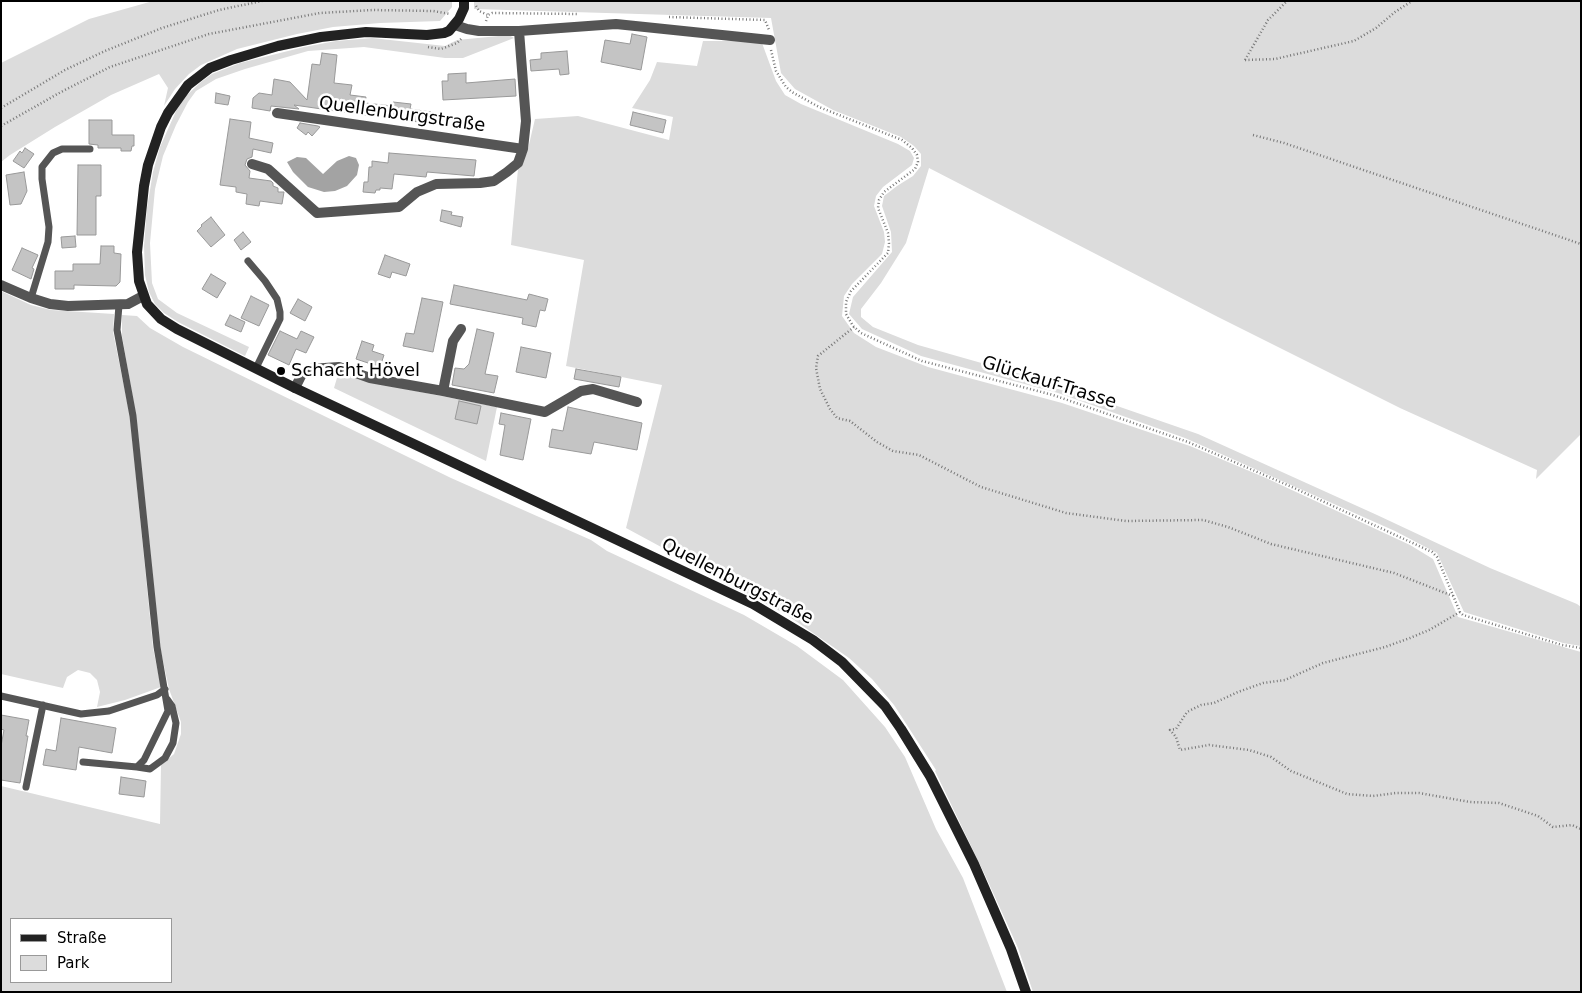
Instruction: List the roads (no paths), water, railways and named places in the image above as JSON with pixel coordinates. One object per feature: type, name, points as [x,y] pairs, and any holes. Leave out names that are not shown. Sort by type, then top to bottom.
[{"type":"street","points":[[464,4],[462,14],[455,25],[479,31],[519,31],[616,24],[770,41]]},
{"type":"street","name":"Quellenburgstraße","points":[[455,25],[449,31],[435,35],[366,32],[321,37],[245,55],[210,68],[188,85],[168,113],[148,165],[139,224],[137,252],[139,281],[143,296],[151,310],[177,329],[295,388],[753,604],[813,640],[842,662],[885,706],[930,776],[981,881],[1011,949],[1026,992]]},
{"type":"street","points":[[252,164],[268,170],[316,213],[399,207],[417,192],[436,184],[494,181],[518,162],[523,150],[526,121],[519,31]]},
{"type":"street","name":"Quellenburgstraße","points":[[277,114],[523,150]]},
{"type":"street","points":[[1,285],[50,304],[68,306],[128,304],[143,296]]},
{"type":"street","points":[[444,391],[453,341],[461,329]]},
{"type":"street","points":[[295,388],[302,374],[310,369],[339,367],[370,378],[545,412],[581,391],[593,389],[637,402]]},
{"type":"lane","points":[[31,298],[48,242],[49,228],[42,167],[53,153],[62,149],[90,149]]},
{"type":"lane","points":[[248,260],[277,300],[280,312],[280,319],[256,368]]},
{"type":"lane","points":[[119,305],[117,330],[133,416],[156,637],[168,711],[144,760],[137,767]]},
{"type":"lane","points":[[1,696],[81,714],[109,711],[165,693]]},
{"type":"lane","points":[[83,762],[150,770],[165,758],[173,743],[176,723],[172,706],[165,693]]},
{"type":"lane","points":[[26,787],[43,705]]},
{"type":"place","name":"Schacht Hövel","points":[[281,371]]}]
